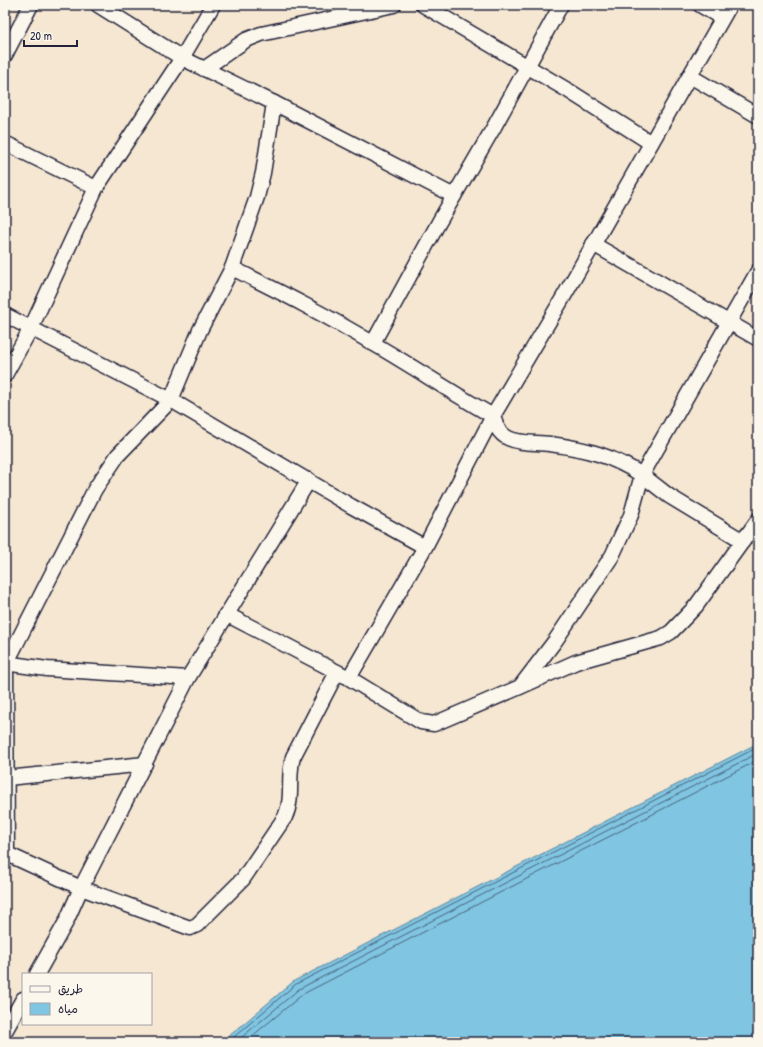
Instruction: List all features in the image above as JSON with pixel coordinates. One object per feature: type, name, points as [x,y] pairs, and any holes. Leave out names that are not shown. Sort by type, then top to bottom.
[{"type":"street","points":[[5,55],[31,5]]},
{"type":"street","points":[[98,5],[182,58],[274,103],[454,196]]},
{"type":"street","points":[[5,375],[31,328],[96,188],[182,58],[213,5]]},
{"type":"street","points":[[204,69],[246,40],[261,34],[394,5]]},
{"type":"street","points":[[423,5],[527,66],[651,144]]},
{"type":"street","points":[[373,343],[494,127],[560,5]]},
{"type":"street","points":[[700,5],[722,18]]},
{"type":"street","points":[[274,103],[261,185],[232,268],[200,330],[171,400],[118,455],[95,489],[6,663],[6,853],[81,888],[190,928],[197,925],[243,879],[285,817],[289,809],[290,768],[293,757],[343,675],[425,547],[493,416],[730,5]]},
{"type":"street","points":[[690,76],[758,116]]},
{"type":"street","points":[[5,143],[96,188]]},
{"type":"street","points":[[593,244],[758,339]]},
{"type":"street","points":[[232,268],[291,298],[373,343],[418,370],[437,384],[493,416],[499,432],[507,437],[518,441],[551,444],[610,457],[642,475],[669,496],[743,541]]},
{"type":"street","points":[[520,687],[555,641],[612,556],[631,516],[642,475],[758,271]]},
{"type":"street","points":[[5,315],[171,400],[351,506],[425,547]]},
{"type":"street","points":[[38,973],[66,922],[81,888],[188,678],[226,614],[291,513],[309,480]]},
{"type":"street","points":[[226,614],[343,675],[421,722],[434,724],[445,721],[576,662],[661,638],[671,632],[696,606],[758,520]]},
{"type":"street","points":[[6,663],[47,669],[188,678]]},
{"type":"street","points":[[7,778],[145,764]]},
{"type":"street","points":[[5,1031],[22,1001]]},
{"type":"water","points":[[758,743],[758,1042],[222,1042],[294,981]]}]
